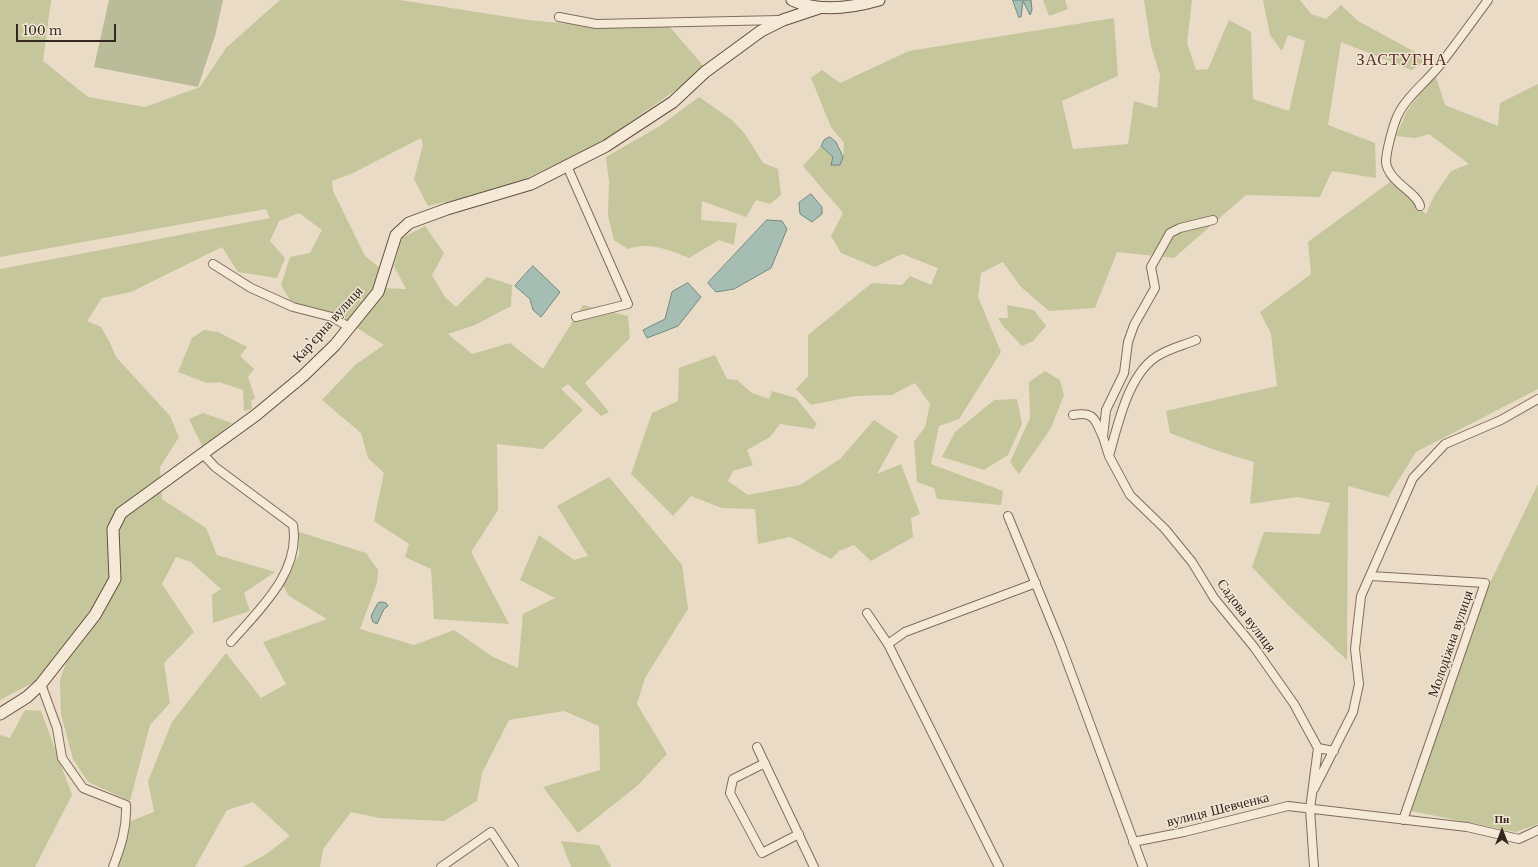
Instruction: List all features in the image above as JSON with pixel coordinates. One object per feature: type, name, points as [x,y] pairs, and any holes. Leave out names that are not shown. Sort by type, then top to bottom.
[{"type":"street","points":[[559,17],[596,24],[786,19],[793,9],[792,0],[819,8],[855,7],[879,0]]},
{"type":"street","points":[[1420,206],[1419,201],[1396,181],[1388,170],[1386,162],[1387,154],[1396,117],[1439,66],[1488,0]]},
{"type":"street","name":"Карʼєрна вулиця","points":[[0,714],[26,697],[42,684],[95,615],[115,579],[113,529],[121,513],[256,415],[303,376],[335,345],[378,292],[396,234],[409,223],[447,209],[531,184],[606,146],[672,102],[712,68],[761,31],[786,19],[819,8]]},
{"type":"street","points":[[567,166],[628,304],[576,317]]},
{"type":"street","points":[[1103,437],[1106,410],[1124,373],[1128,342],[1134,325],[1155,288],[1151,267],[1170,233],[1180,228],[1213,220]]},
{"type":"street","points":[[213,264],[251,288],[293,307],[332,317],[349,327]]},
{"type":"street","points":[[1109,456],[1129,392],[1145,366],[1160,354],[1196,340]]},
{"type":"street","points":[[1313,791],[1353,712],[1359,684],[1355,649],[1362,596],[1413,478],[1446,444],[1501,420],[1538,399]]},
{"type":"street","name":"Садова вулиця","points":[[1074,415],[1091,414],[1094,417],[1103,437],[1109,456],[1130,495],[1165,530],[1192,562],[1214,598],[1254,647],[1294,704],[1318,748]]},
{"type":"street","points":[[202,453],[214,467],[293,525],[294,552],[277,588],[231,642]]},
{"type":"street","points":[[1008,516],[1060,643],[1143,867]]},
{"type":"street","name":"Молодіжна вулиця","points":[[1371,576],[1485,583],[1403,820]]},
{"type":"street","points":[[888,644],[905,632],[1036,583]]},
{"type":"street","points":[[867,613],[888,644],[999,867]]},
{"type":"street","points":[[42,684],[57,728],[62,758],[66,764],[83,788],[126,805],[126,823],[123,840],[113,867]]},
{"type":"street","points":[[757,747],[799,834],[813,867]]},
{"type":"street","points":[[1314,867],[1310,809],[1318,748],[1334,751]]},
{"type":"street","points":[[765,763],[733,778],[730,793],[762,853],[799,834]]},
{"type":"street","name":"вулиця Шевченка","points":[[1133,842],[1184,832],[1288,806],[1310,809]]},
{"type":"street","points":[[1310,809],[1467,827],[1519,839],[1538,830]]},
{"type":"street","points":[[441,867],[491,832],[514,867]]},
{"type":"green space","points":[[0,0],[51,0],[43,61],[88,97],[145,107],[200,87],[226,48],[280,0],[400,0],[528,20],[591,26],[668,25],[706,69],[600,143],[506,188],[428,206],[414,179],[423,145],[421,138],[353,173],[332,181],[333,191],[365,256],[381,269],[372,293],[348,321],[332,313],[291,302],[281,285],[290,257],[310,253],[322,230],[299,213],[279,221],[270,241],[285,258],[277,278],[238,272],[222,247],[131,292],[102,298],[87,321],[101,327],[116,357],[170,416],[179,437],[160,467],[162,499],[206,528],[217,555],[275,572],[244,593],[250,611],[213,623],[212,595],[221,589],[191,562],[176,557],[162,584],[194,632],[164,663],[170,703],[150,725],[130,801],[88,782],[73,759],[61,714],[60,680],[67,660],[107,607],[105,594],[38,680],[0,700],[0,269],[270,218],[266,209],[0,257]]},
{"type":"green space","points":[[109,0],[223,0],[215,36],[198,87],[94,67]]},
{"type":"green space","points":[[1043,0],[1065,0],[1068,9],[1049,16]]},
{"type":"green space","points":[[1144,0],[1192,0],[1187,43],[1196,70],[1208,69],[1229,20],[1251,32],[1253,99],[1289,111],[1305,41],[1288,35],[1282,51],[1270,35],[1263,0],[1300,0],[1311,14],[1326,19],[1341,5],[1358,21],[1428,59],[1412,70],[1341,42],[1328,125],[1375,143],[1376,178],[1332,171],[1320,197],[1246,195],[1174,258],[1117,252],[1095,308],[1049,311],[1020,286],[1003,262],[981,273],[978,297],[1001,352],[959,419],[939,426],[931,464],[1003,491],[1001,505],[937,499],[934,488],[917,482],[914,442],[925,427],[930,404],[915,383],[892,395],[855,396],[811,405],[796,389],[808,376],[808,335],[872,283],[902,285],[910,276],[931,285],[938,268],[902,254],[875,267],[841,253],[831,236],[843,213],[803,166],[821,146],[833,157],[831,165],[840,165],[843,157],[844,143],[831,127],[811,78],[822,70],[840,83],[909,51],[1114,18],[1118,76],[1062,101],[1073,149],[1128,144],[1134,101],[1157,108],[1160,75],[1151,46]]},
{"type":"green space","points":[[1435,74],[1445,105],[1498,126],[1500,103],[1538,84],[1538,389],[1416,452],[1388,497],[1348,486],[1347,660],[1288,605],[1252,567],[1264,532],[1320,534],[1330,503],[1297,497],[1250,504],[1254,462],[1215,450],[1170,433],[1166,411],[1277,386],[1271,334],[1260,312],[1311,274],[1308,242],[1390,182],[1426,214],[1434,196],[1451,171],[1469,164],[1429,134],[1415,138],[1396,136],[1407,111]]},
{"type":"green space","points":[[699,97],[732,120],[745,134],[763,163],[778,169],[781,195],[770,204],[756,200],[746,217],[702,201],[701,220],[737,223],[734,245],[719,240],[689,258],[675,252],[651,246],[628,249],[614,240],[608,216],[609,182],[606,157],[660,126]]},
{"type":"green space","points":[[425,226],[444,253],[432,275],[445,297],[456,307],[487,277],[512,285],[511,306],[475,325],[448,334],[472,354],[510,343],[543,369],[583,305],[628,316],[630,338],[585,383],[609,412],[601,416],[568,384],[561,389],[583,410],[543,449],[497,444],[498,510],[471,552],[509,624],[434,619],[431,569],[405,557],[409,544],[374,521],[384,473],[368,458],[361,433],[322,400],[355,365],[384,345],[354,326],[384,288],[406,289],[394,266],[402,238]]},
{"type":"green space","points":[[1007,305],[1034,310],[1046,326],[1033,341],[1022,346],[1003,326],[998,318],[1008,318]]},
{"type":"green space","points":[[204,330],[218,332],[247,347],[240,356],[254,369],[248,377],[255,398],[251,401],[252,409],[244,411],[243,390],[219,382],[207,383],[178,372],[192,338]]},
{"type":"green space","points":[[715,355],[727,379],[737,380],[752,393],[769,399],[772,391],[796,398],[817,424],[813,429],[780,424],[770,437],[747,450],[753,465],[733,471],[728,481],[748,495],[800,485],[840,459],[874,420],[898,436],[877,474],[901,464],[920,514],[911,518],[913,537],[871,561],[854,545],[839,551],[831,559],[790,537],[758,544],[755,509],[722,508],[691,496],[673,516],[631,474],[652,413],[678,401],[679,368]]},
{"type":"green space","points":[[1045,371],[1060,380],[1064,395],[1051,428],[1019,474],[1010,462],[1030,418],[1029,382]]},
{"type":"green space","points":[[1017,399],[1022,424],[1008,455],[984,470],[942,457],[955,432],[994,400]]},
{"type":"green space","points":[[203,413],[232,423],[203,448],[189,419]]},
{"type":"green space","points":[[609,477],[682,565],[688,609],[645,678],[637,704],[667,754],[637,786],[578,833],[543,787],[600,770],[599,726],[564,711],[509,720],[482,773],[477,801],[444,821],[379,818],[351,812],[323,849],[320,867],[243,867],[265,855],[290,836],[253,802],[227,810],[195,867],[117,867],[131,821],[154,812],[148,781],[172,722],[226,653],[261,698],[286,684],[263,642],[327,619],[289,596],[282,584],[299,555],[299,532],[366,553],[378,570],[377,583],[360,629],[414,645],[454,630],[493,657],[518,668],[523,614],[555,598],[520,580],[539,535],[574,560],[588,556],[557,506]]},
{"type":"green space","points":[[1538,484],[1538,824],[1516,832],[1411,811],[1486,591]]},
{"type":"green space","points":[[25,710],[41,711],[72,795],[35,867],[0,867],[0,735],[10,738]]},
{"type":"green space","points":[[561,841],[599,845],[611,867],[571,867]]},
{"type":"shaded area","points":[[1013,0],[1031,0],[1032,10],[1030,15],[1023,1],[1021,17],[1019,17]]},
{"type":"shaded area","points":[[830,137],[836,142],[843,157],[840,165],[831,165],[833,157],[821,146],[824,140]]},
{"type":"shaded area","points":[[811,194],[822,207],[822,214],[812,222],[800,214],[799,203]]},
{"type":"shaded area","points":[[767,220],[782,221],[787,229],[771,268],[734,289],[716,292],[708,283]]},
{"type":"shaded area","points":[[533,266],[560,292],[541,317],[533,310],[530,299],[515,286]]},
{"type":"shaded area","points":[[688,283],[701,297],[678,326],[647,338],[643,330],[665,319],[672,292]]},
{"type":"shaded area","points":[[378,603],[386,603],[388,606],[384,609],[377,624],[373,622],[371,616]]},
{"type":"district","name":"ЗАСТУГНА","points":[[1402,60]]}]
